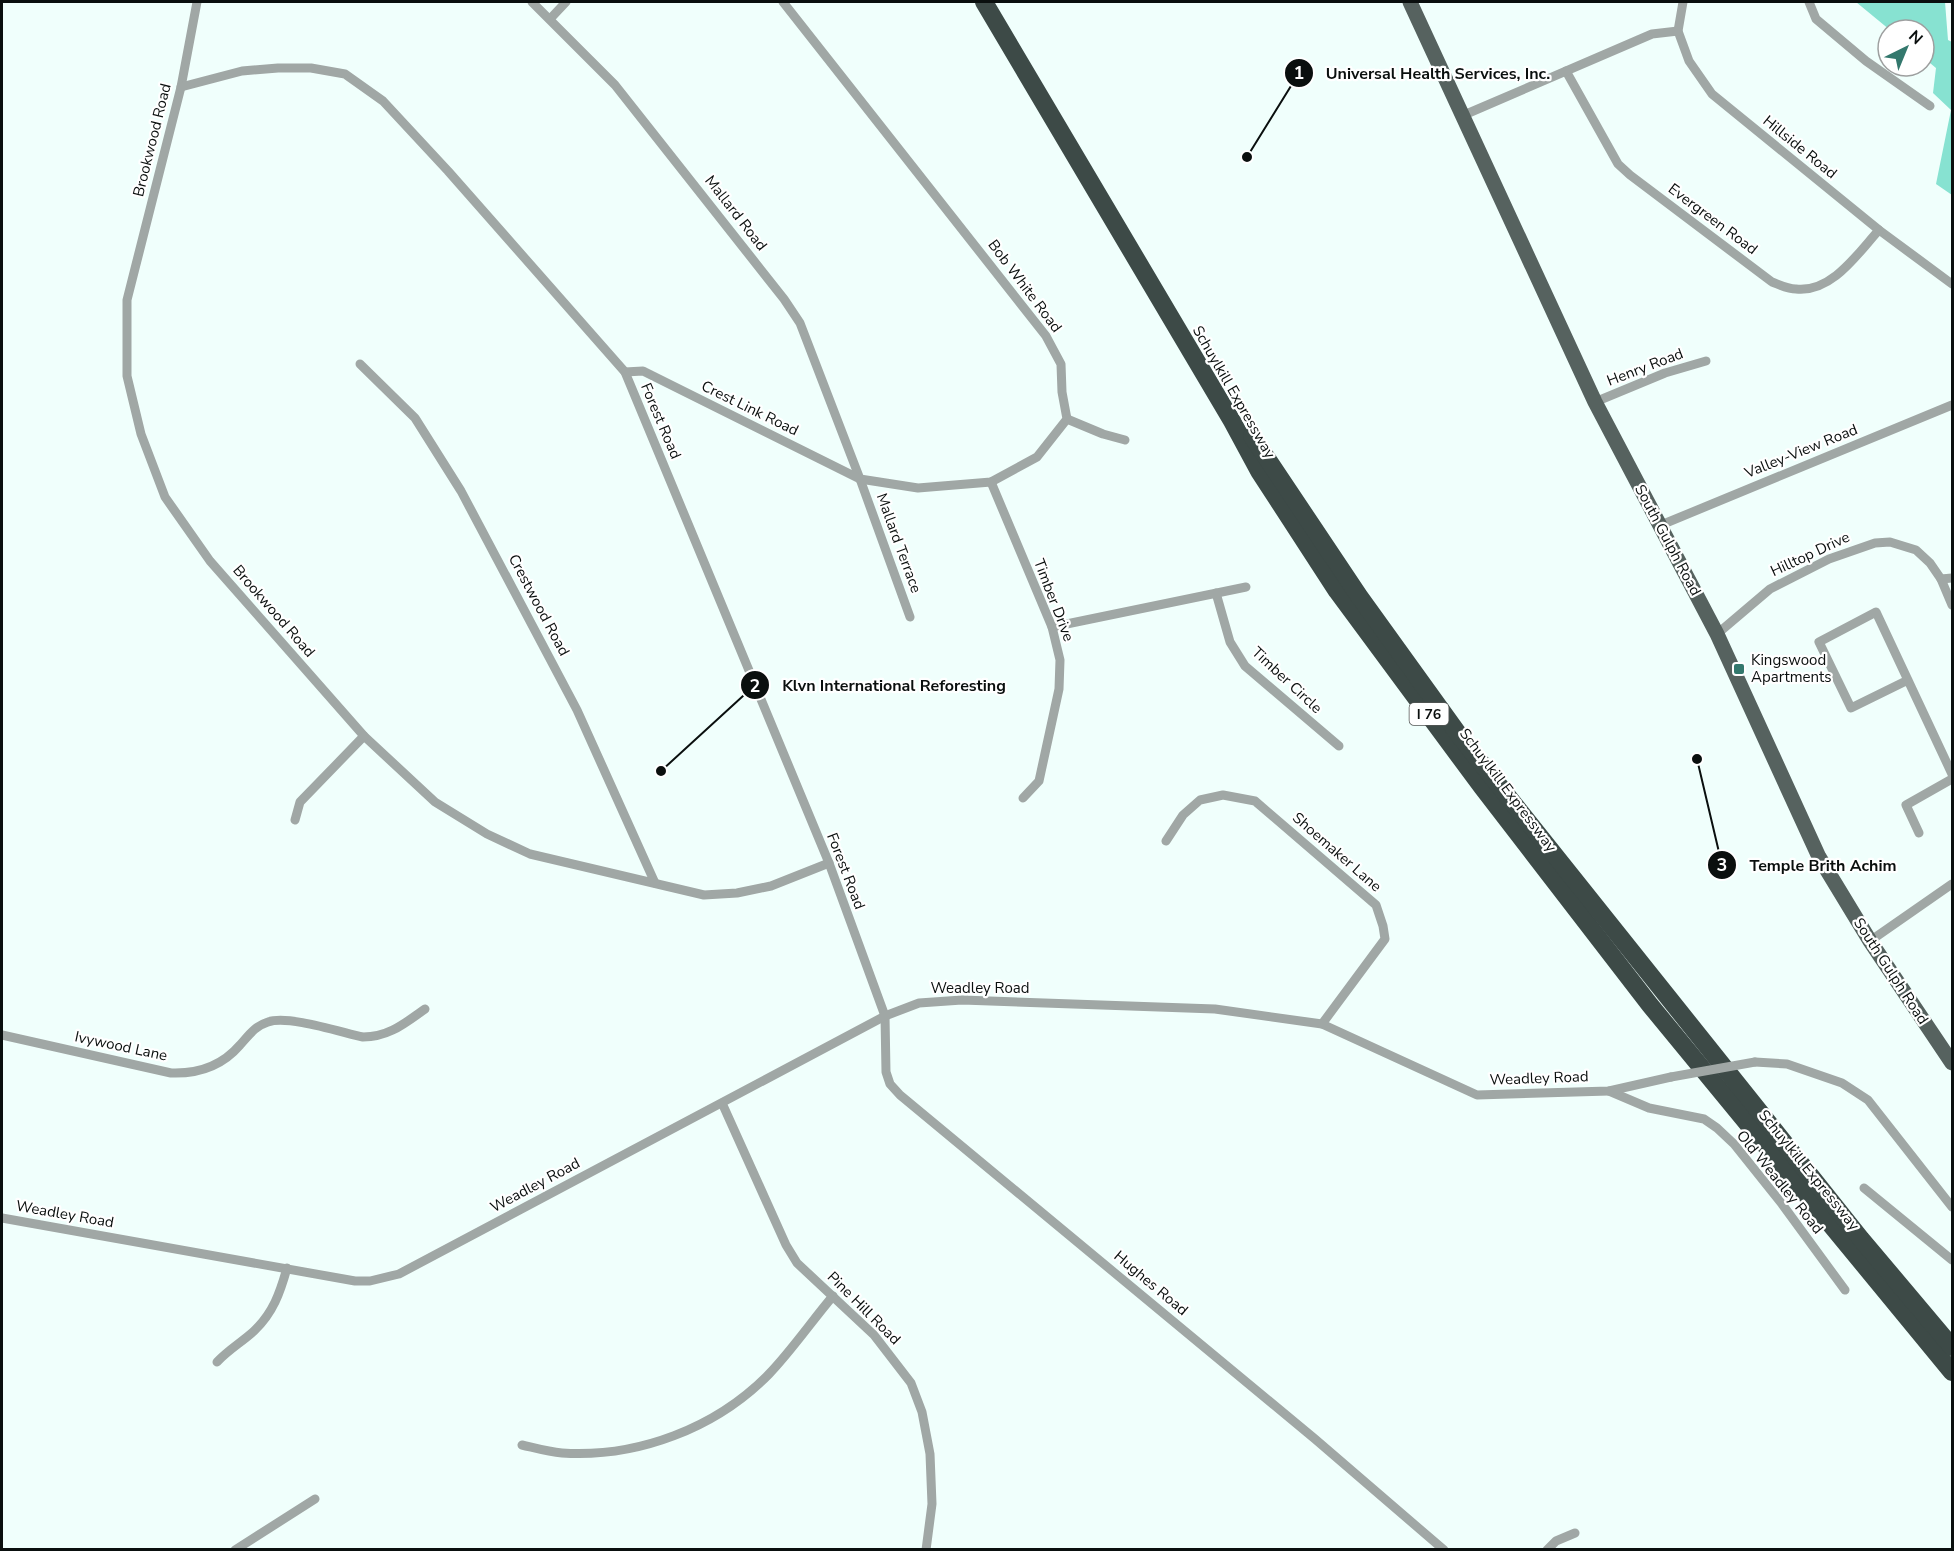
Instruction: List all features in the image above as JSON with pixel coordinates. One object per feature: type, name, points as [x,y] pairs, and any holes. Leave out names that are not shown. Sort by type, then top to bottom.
[{"type":"highway","name":"Schuylkill Expressway","points":[[984,2],[1232,421],[1259,471],[1337,591],[1650,1005],[1953,1372]]},
{"type":"highway","name":"Schuylkill Expressway","points":[[996,2],[1251,434],[1359,596],[1462,739],[1861,1239],[1953,1347]]},
{"type":"main road","name":"South Gulph Road","points":[[1410,2],[1464,114],[1595,402],[1717,634],[1819,856],[1870,941],[1953,1063]]},
{"type":"street","name":"Brookwood Road","points":[[197,2],[181,87],[127,300],[127,376],[141,434],[165,497],[210,561],[364,736],[435,802],[487,834],[530,854],[704,895],[737,893],[771,886],[829,863]]},
{"type":"street","name":"Mallard Road","points":[[532,2],[615,85],[784,299],[800,323],[860,479]]},
{"type":"street","points":[[550,19],[566,2]]},
{"type":"street","name":"Bob White Road","points":[[783,2],[1046,336],[1061,364],[1062,392],[1067,419]]},
{"type":"street","points":[[1464,114],[1652,34],[1678,32],[1683,2]]},
{"type":"street","points":[[1809,2],[1816,19],[1866,61],[1930,106]]},
{"type":"street","name":"Hillside Road","points":[[1678,32],[1689,61],[1712,94],[1879,230],[1953,284]]},
{"type":"street","name":"Forest Road","points":[[181,87],[242,71],[278,68],[311,68],[345,74],[383,101],[448,171],[625,372],[829,863],[885,1016]]},
{"type":"street","name":"Evergreen Road","points":[[1566,71],[1618,164],[1772,282],[1796,290],[1811,288],[1827,281],[1840,273],[1879,230]]},
{"type":"street","name":"Henry Road","points":[[1595,402],[1665,374],[1706,361]]},
{"type":"street","name":"Crestwood Road","points":[[360,363],[415,418],[461,491],[576,710],[655,883]]},
{"type":"street","name":"Crest Link Road","points":[[625,372],[643,371],[860,479]]},
{"type":"street","name":"Valley-View Road","points":[[1661,525],[1953,405]]},
{"type":"street","points":[[860,479],[918,488],[991,482],[1037,457],[1067,419],[1103,434],[1125,440]]},
{"type":"street","name":"Mallard Terrace","points":[[860,479],[910,617]]},
{"type":"street","name":"Timber Drive","points":[[991,482],[1052,627],[1060,660],[1059,689],[1039,781],[1023,798]]},
{"type":"street","name":"Hilltop Drive","points":[[1717,634],[1770,590],[1829,559],[1875,543],[1890,542],[1916,550],[1930,563],[1941,579],[1953,605]]},
{"type":"street","points":[[1941,579],[1953,578]]},
{"type":"street","points":[[1052,627],[1246,587]]},
{"type":"street","name":"Timber Circle","points":[[1216,593],[1230,642],[1245,666],[1339,746]]},
{"type":"street","points":[[1908,680],[1851,708],[1819,642],[1876,612],[1953,774]]},
{"type":"street","points":[[295,820],[300,802],[364,736]]},
{"type":"street","points":[[1919,833],[1905,805],[1953,779]]},
{"type":"street","name":"Shoemaker Lane","points":[[1166,841],[1183,815],[1200,800],[1223,795],[1255,801],[1376,905],[1385,939],[1322,1024]]},
{"type":"street","points":[[1870,941],[1953,884]]},
{"type":"street","name":"Weadley Road","points":[[2,1218],[355,1281],[370,1281],[399,1274],[885,1016],[919,1003],[963,1000],[1215,1009],[1322,1024],[1477,1095],[1609,1091],[1755,1062],[1787,1064],[1842,1083],[1868,1100],[1953,1207]]},
{"type":"street","name":"Ivywood Lane","points":[[2,1035],[183,1073],[204,1069],[224,1060],[250,1033],[268,1022],[287,1020],[363,1037],[374,1037],[395,1030],[425,1009]]},
{"type":"street","name":"Hughes Road","points":[[885,1016],[886,1072],[890,1084],[900,1095],[1315,1439],[1444,1550]]},
{"type":"street","name":"Old Weadley Road","points":[[1609,1091],[1649,1108],[1704,1119],[1717,1128],[1734,1144],[1782,1204],[1845,1290]]},
{"type":"street","name":"Pine Hill Road","points":[[722,1103],[786,1245],[797,1263],[874,1335],[911,1383],[922,1412],[930,1454],[932,1504],[926,1550]]},
{"type":"street","points":[[1864,1188],[1953,1260]]},
{"type":"street","points":[[217,1362],[231,1348],[253,1333],[266,1319],[281,1292],[287,1268]]},
{"type":"street","points":[[522,1445],[562,1453],[612,1451],[639,1446],[687,1430],[732,1406],[761,1381],[788,1353],[833,1296]]},
{"type":"street","points":[[235,1550],[315,1498]]},
{"type":"street","points":[[1547,1550],[1556,1541],[1575,1533]]},
{"type":"green space","points":[[1856,2],[1945,2],[1948,40],[1952,42],[1952,195],[1936,184],[1951,110],[1933,93],[1936,78],[1936,18],[1876,18]]},
{"type":"place","name":"Universal Health Services, Inc.","points":[[1247,157]]},
{"type":"place","name":"Kingswood Apartments","points":[[1739,669]]},
{"type":"place","name":"Temple Brith Achim","points":[[1697,759]]},
{"type":"place","name":"Klvn International Reforesting","points":[[661,771]]}]
